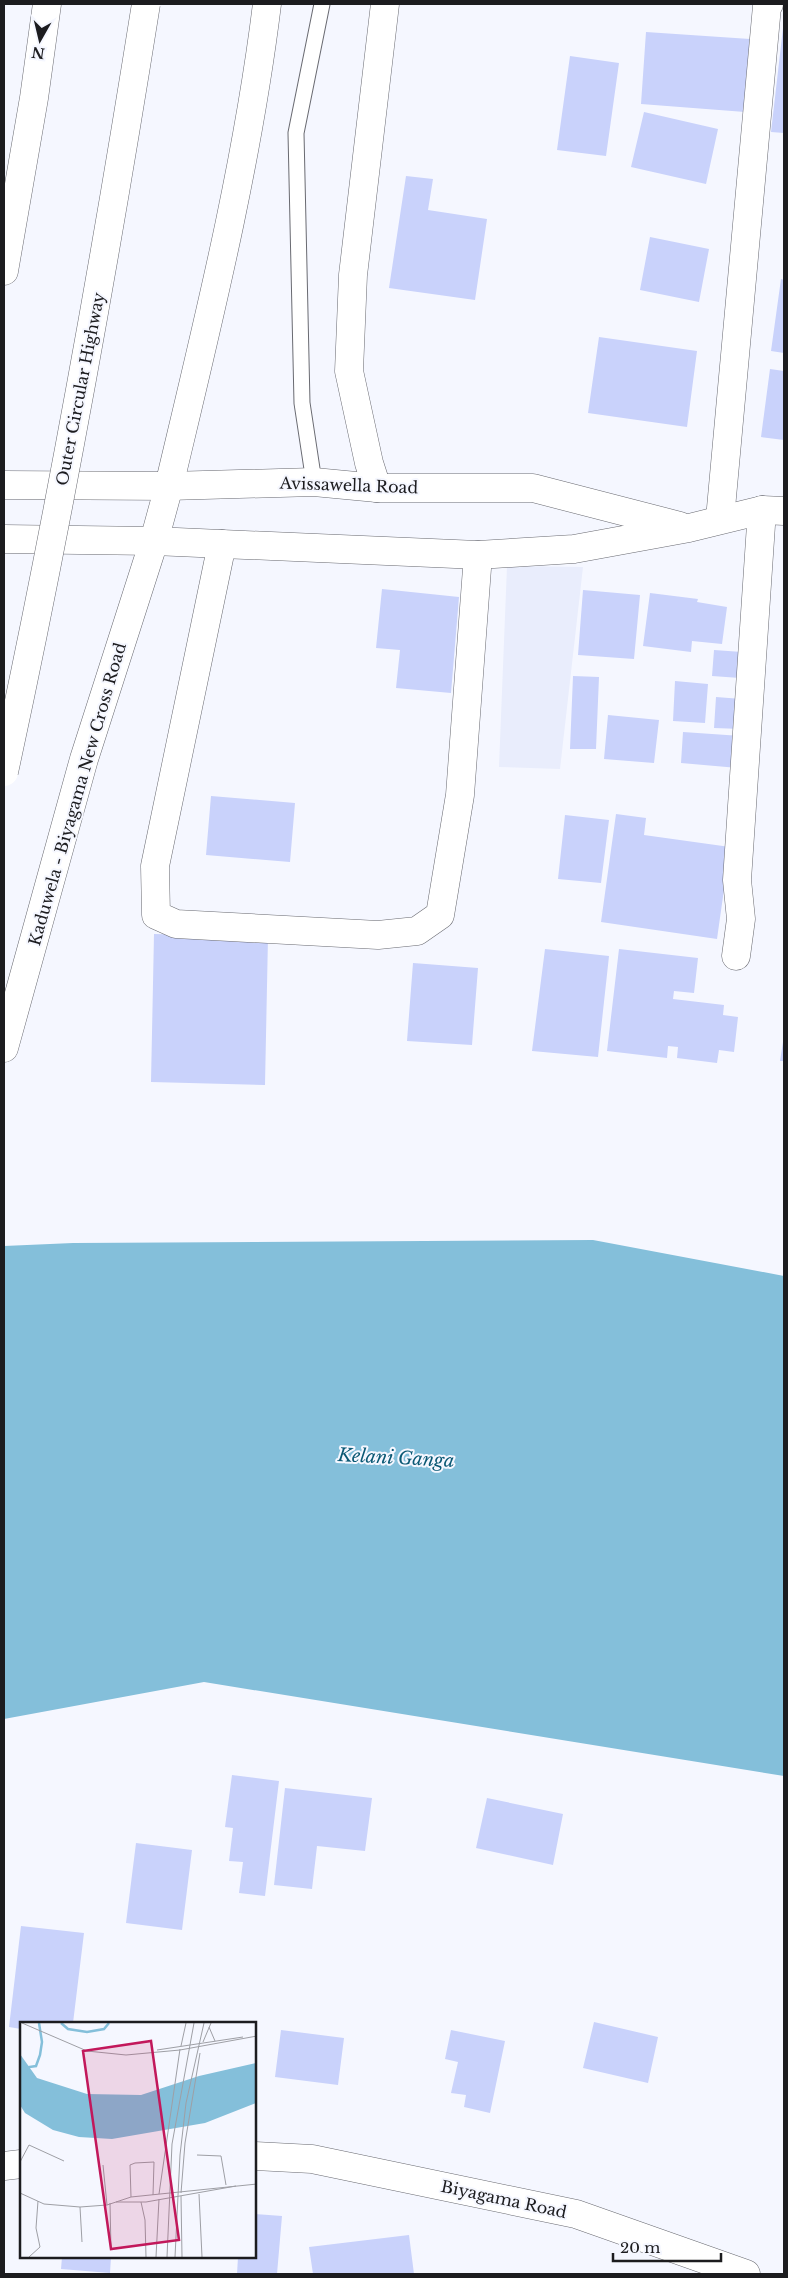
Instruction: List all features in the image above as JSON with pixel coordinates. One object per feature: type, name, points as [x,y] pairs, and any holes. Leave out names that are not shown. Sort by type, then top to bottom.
[{"type":"main road","points":[[4,271],[34,98],[47,4]]},
{"type":"main road","name":"Outer Circular Highway","points":[[4,772],[30,649],[98,297],[146,4]]},
{"type":"main road","name":"Kaduwela - Biyagama New Cross Road","points":[[4,1048],[84,759],[154,540],[169,486],[223,259],[261,52],[267,4]]},
{"type":"main road","points":[[377,488],[369,463],[349,371],[353,275],[385,4]]},
{"type":"main road","points":[[720,519],[767,6],[770,4]]},
{"type":"main road","name":"Avissawella Road","points":[[4,484],[169,486],[314,482],[377,488],[533,488],[689,528]]},
{"type":"main road","points":[[4,539],[154,540],[478,555],[574,549],[689,528],[720,519],[773,511],[737,880],[740,919],[736,956]]},
{"type":"main road","points":[[222,544],[155,866],[156,915],[176,924],[378,935],[417,931],[440,915],[460,795],[478,555]]},
{"type":"main road","points":[[4,2148],[20,2149]]},
{"type":"main road","name":"Biyagama Road","points":[[256,2156],[312,2159],[576,2214],[746,2274]]},
{"type":"main road","points":[[4,2166],[20,2164]]},
{"type":"lane","points":[[314,482],[302,403],[296,132],[322,4]]},
{"type":"shaded area","points":[[507,566],[583,567],[560,769],[499,767]]},
{"type":"water","name":"Kelani Ganga","points":[[593,1240],[784,1276],[784,1776],[204,1682],[4,1719],[4,1246],[73,1243]]},
{"type":"building","points":[[784,28],[784,133],[771,132]]},
{"type":"building","points":[[646,32],[750,39],[745,112],[641,104]]},
{"type":"building","points":[[570,56],[619,63],[606,156],[557,150]]},
{"type":"building","points":[[644,112],[718,129],[706,184],[631,167]]},
{"type":"building","points":[[406,176],[433,179],[428,210],[487,219],[475,300],[389,288]]},
{"type":"building","points":[[650,237],[709,249],[699,302],[640,290]]},
{"type":"building","points":[[781,279],[784,280],[784,353],[771,351]]},
{"type":"building","points":[[599,337],[697,351],[687,427],[588,413]]},
{"type":"building","points":[[770,369],[784,371],[784,440],[761,437]]},
{"type":"building","points":[[382,589],[459,597],[451,693],[396,688],[400,650],[376,648]]},
{"type":"building","points":[[583,590],[640,595],[634,659],[578,655]]},
{"type":"building","points":[[650,593],[698,599],[697,602],[727,607],[722,644],[692,641],[691,652],[643,646]]},
{"type":"building","points":[[714,650],[742,652],[740,678],[712,676]]},
{"type":"building","points":[[573,676],[599,677],[596,749],[570,749]]},
{"type":"building","points":[[675,681],[708,684],[705,723],[673,721]]},
{"type":"building","points":[[716,697],[742,699],[741,729],[714,728]]},
{"type":"building","points":[[608,715],[659,720],[654,763],[604,759]]},
{"type":"building","points":[[683,732],[741,736],[738,768],[681,763]]},
{"type":"building","points":[[211,796],[295,803],[290,862],[206,855]]},
{"type":"building","points":[[616,814],[646,818],[644,835],[730,847],[717,939],[601,922]]},
{"type":"building","points":[[565,815],[609,820],[601,883],[558,879]]},
{"type":"building","points":[[154,934],[268,937],[265,1085],[151,1082]]},
{"type":"building","points":[[545,949],[609,956],[598,1057],[532,1051]]},
{"type":"building","points":[[619,949],[698,958],[694,993],[674,991],[673,999],[724,1005],[723,1015],[738,1017],[734,1052],[719,1050],[717,1063],[677,1058],[678,1047],[668,1046],[667,1058],[607,1051]]},
{"type":"building","points":[[413,963],[478,968],[472,1045],[407,1041]]},
{"type":"building","points":[[783,1042],[784,1061],[780,1061]]},
{"type":"building","points":[[232,1775],[279,1781],[265,1896],[239,1893],[243,1862],[229,1861],[233,1828],[225,1827]]},
{"type":"building","points":[[285,1788],[372,1798],[365,1851],[317,1846],[312,1889],[274,1885]]},
{"type":"building","points":[[487,1798],[563,1814],[553,1865],[476,1848]]},
{"type":"building","points":[[136,1843],[192,1850],[182,1930],[126,1923]]},
{"type":"building","points":[[21,1926],[84,1933],[73,2022],[20,2022],[20,2029],[9,2027]]},
{"type":"building","points":[[594,2022],[658,2037],[648,2083],[583,2068]]},
{"type":"building","points":[[281,2030],[344,2038],[338,2085],[275,2077]]},
{"type":"building","points":[[451,2030],[505,2041],[490,2113],[464,2107],[466,2095],[451,2093],[458,2062],[445,2059]]},
{"type":"building","points":[[256,2214],[282,2216],[277,2274],[237,2274],[238,2258],[256,2258]]},
{"type":"building","points":[[409,2235],[414,2274],[313,2274],[309,2247]]},
{"type":"building","points":[[62,2258],[111,2258],[110,2273],[61,2269]]}]
